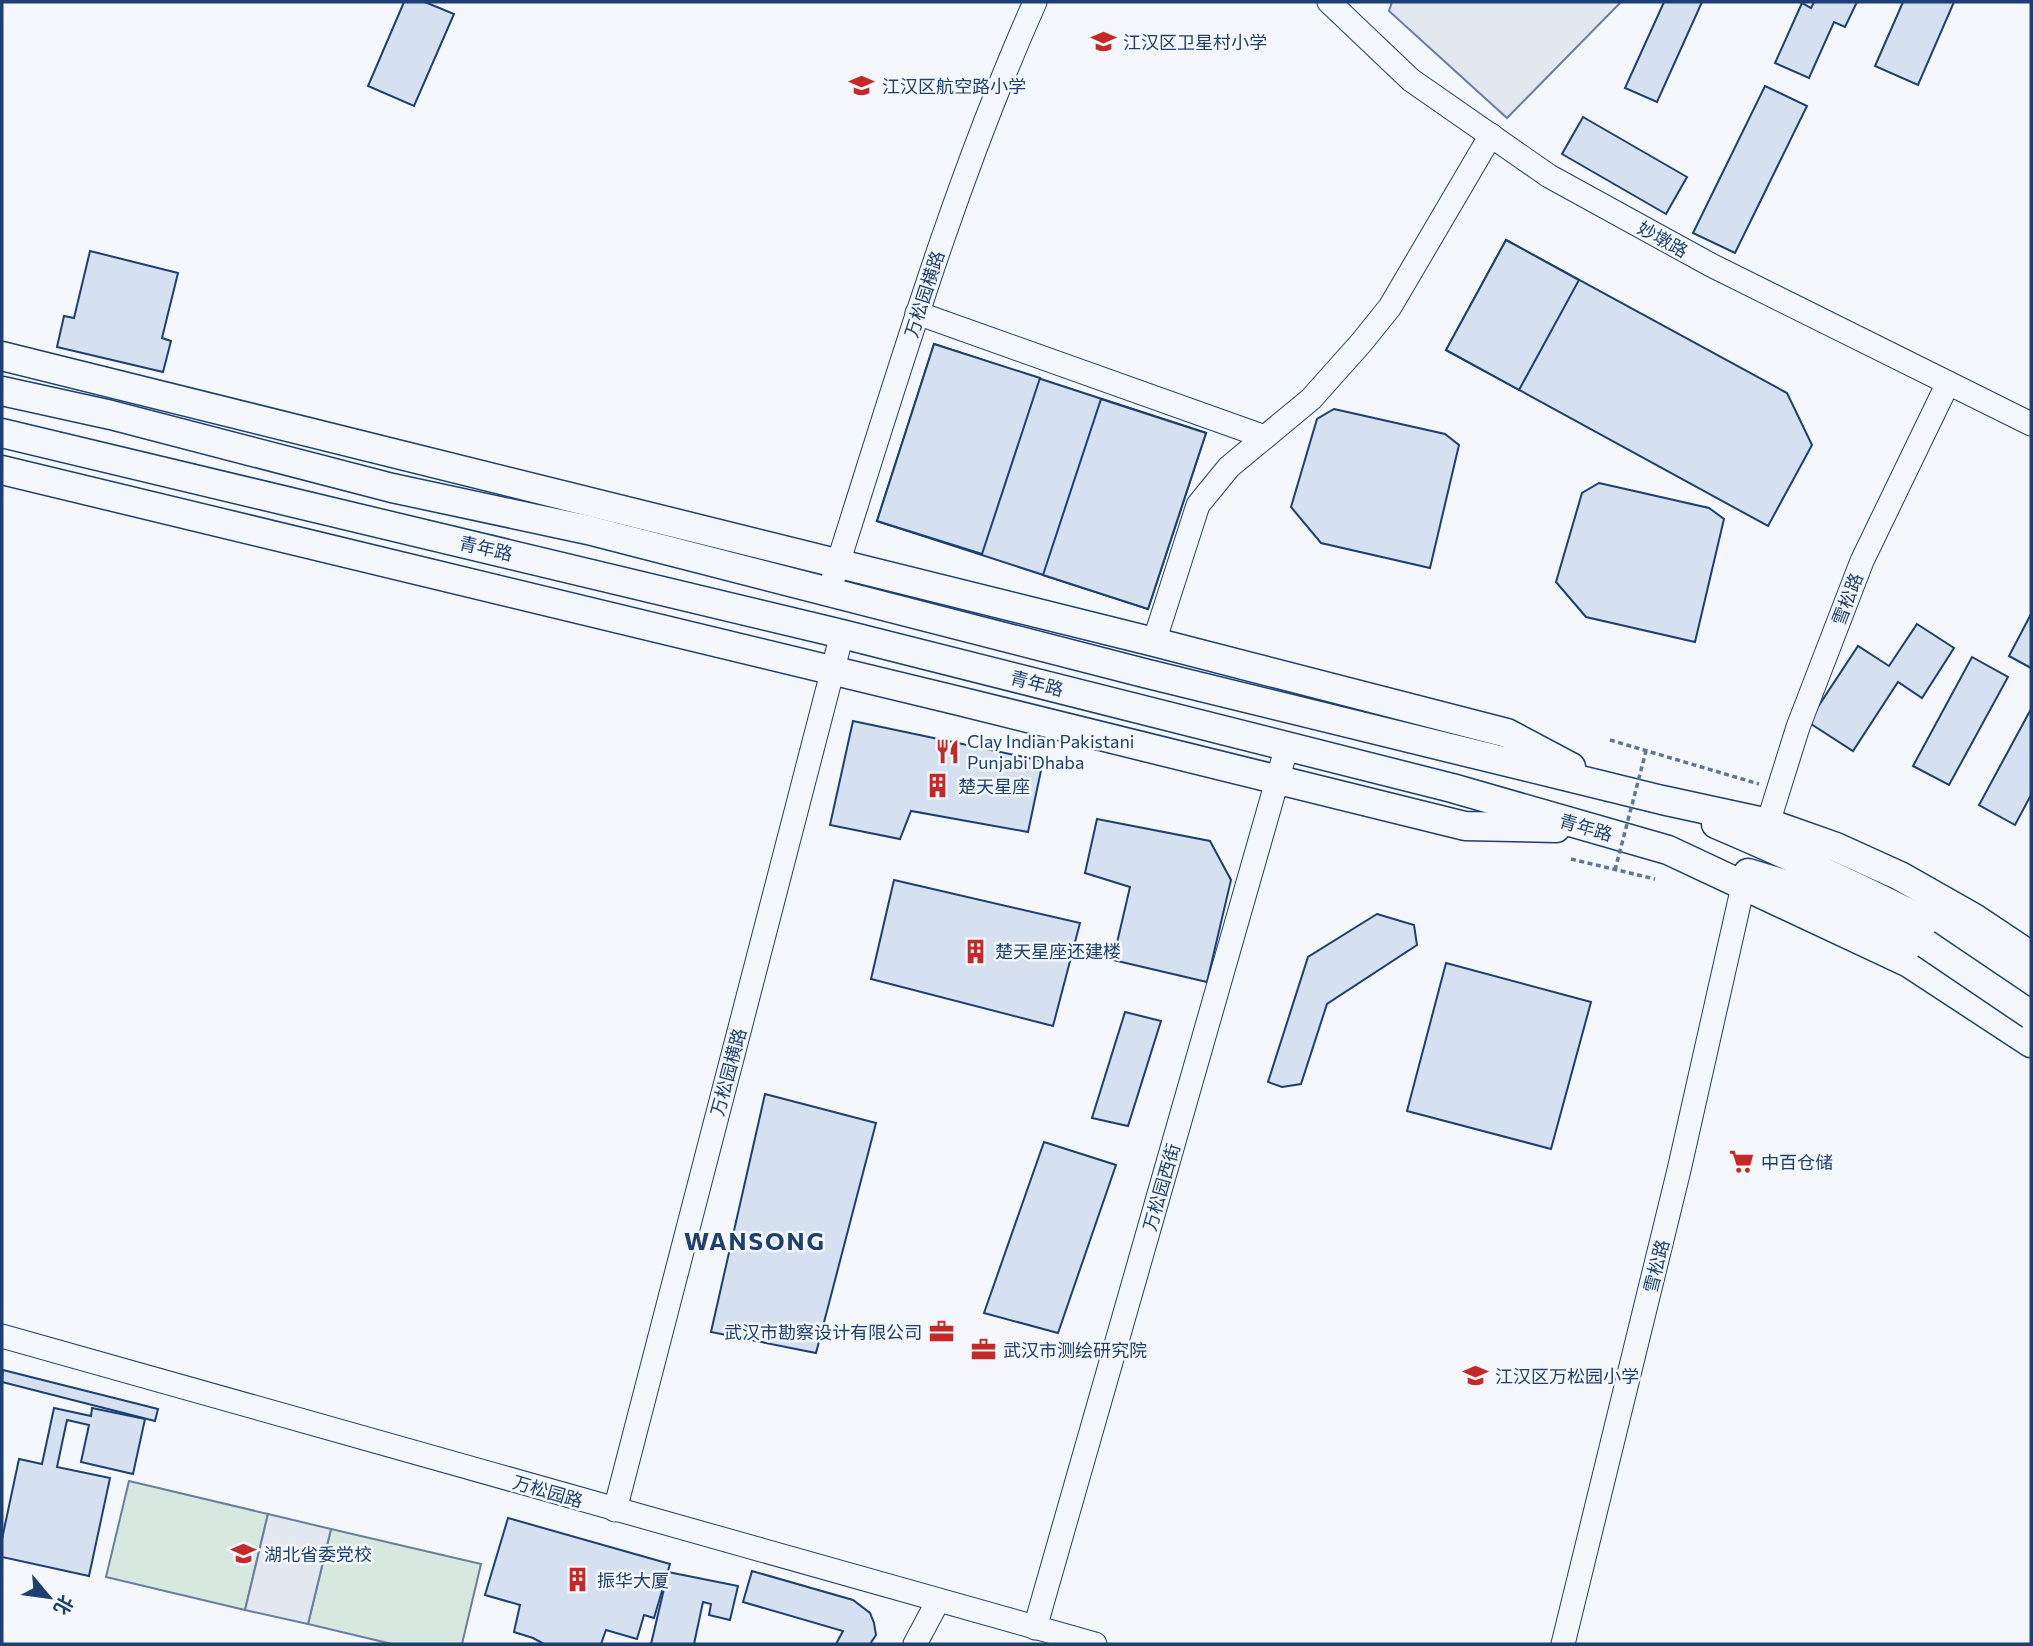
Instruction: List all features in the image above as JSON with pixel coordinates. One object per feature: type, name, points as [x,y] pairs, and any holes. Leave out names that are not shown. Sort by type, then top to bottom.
[{"type":"main road","points":[[2,356],[1154,642],[1507,733],[1611,787]]},
{"type":"main road","points":[[2,370],[69,373]]},
{"type":"main road","name":"青年路","points":[[2,391],[111,415],[374,483],[588,530],[1181,682],[1662,800],[1768,822],[1836,847],[1900,876],[1974,918],[2031,956]]},
{"type":"main road","points":[[181,401],[374,483]]},
{"type":"main road","name":"青年路","points":[[2,433],[842,634],[1452,788],[1668,850],[1909,963],[2031,1043]]},
{"type":"main road","points":[[53,446],[208,520]]},
{"type":"main road","points":[[2,470],[833,670],[1465,827],[1594,829]]},
{"type":"main road","points":[[983,600],[1181,682]]},
{"type":"main road","points":[[955,700],[1173,717]]},
{"type":"main road","points":[[1662,800],[1802,862],[1932,936],[2031,1015]]},
{"type":"main road","points":[[1668,850],[1791,886],[1932,936],[2005,964],[2031,982]]},
{"type":"street","name":"万松园横路","points":[[829,592],[917,313],[1004,72],[1035,2]]},
{"type":"street","name":"妙墩路","points":[[1329,2],[1411,80],[1549,176],[1710,265],[2031,424]]},
{"type":"street","points":[[1154,642],[1198,505],[1229,467],[1311,399],[1390,307],[1491,135]]},
{"type":"street","points":[[917,313],[1265,438]]},
{"type":"street","name":"雪松路","points":[[1768,822],[1798,727],[1862,561],[1948,383]]},
{"type":"street","name":"万松园横路","points":[[615,1510],[842,634]]},
{"type":"street","name":"万松园西街","points":[[1035,1628],[1287,746]]},
{"type":"street","name":"雪松路","points":[[1563,1644],[1679,1170],[1743,886]]},
{"type":"street","name":"万松园路","points":[[2,1336],[1095,1644]]},
{"type":"street","points":[[915,1644],[938,1601]]},
{"type":"path","points":[[1610,740],[1760,785]]},
{"type":"path","points":[[1615,870],[1646,751]]},
{"type":"path","points":[[1571,859],[1655,879]]},
{"type":"shaded area","points":[[1392,2],[1621,2],[1507,118],[1389,11]]},
{"type":"shaded area","points":[[129,1481],[268,1514],[245,1610],[106,1577]]},
{"type":"shaded area","points":[[268,1514],[331,1529],[308,1624],[245,1610]]},
{"type":"shaded area","points":[[331,1529],[481,1564],[462,1644],[392,1644],[308,1624]]},
{"type":"building","points":[[404,2],[425,2],[454,14],[414,106],[368,86]]},
{"type":"building","points":[[1664,2],[1702,2],[1657,102],[1625,88]]},
{"type":"building","points":[[1814,2],[1857,2],[1845,27],[1834,22],[1809,78],[1775,63],[1802,3],[1811,8]]},
{"type":"building","points":[[1903,2],[1954,2],[1918,85],[1875,66]]},
{"type":"building","points":[[1765,86],[1807,106],[1735,253],[1693,233]]},
{"type":"building","points":[[1583,117],[1687,177],[1666,214],[1562,154]]},
{"type":"building","points":[[1506,240],[1787,393],[1812,445],[1768,526],[1446,350]]},
{"type":"building","points":[[1506,240],[1579,280],[1519,390],[1446,350]]},
{"type":"building","points":[[90,251],[178,273],[162,338],[171,341],[163,372],[57,347],[64,316],[74,318]]},
{"type":"building","points":[[934,344],[1206,433],[1148,609],[877,521]]},
{"type":"building","points":[[934,344],[1040,378],[982,554],[877,521]]},
{"type":"building","points":[[1101,399],[1206,433],[1148,609],[1043,575]]},
{"type":"building","points":[[1334,409],[1445,434],[1459,445],[1430,568],[1321,543],[1291,507],[1317,419]]},
{"type":"building","points":[[1599,483],[1709,508],[1724,519],[1695,642],[1586,617],[1556,582],[1582,493]]},
{"type":"building","points":[[2031,614],[2031,668],[2009,656]]},
{"type":"building","points":[[1917,624],[1954,648],[1922,698],[1898,682],[1853,751],[1808,722],[1858,646],[1889,666]]},
{"type":"building","points":[[1972,657],[2008,677],[1949,785],[1913,766]]},
{"type":"building","points":[[2031,709],[2031,795],[2015,825],[1979,805]]},
{"type":"building","name":"楚天星座","points":[[853,721],[1043,761],[1028,832],[911,811],[900,839],[830,825]]},
{"type":"building","points":[[1097,819],[1210,841],[1231,880],[1207,982],[1113,960],[1130,887],[1085,873]]},
{"type":"building","name":"楚天星座还建楼","points":[[894,880],[1080,923],[1053,1026],[871,979]]},
{"type":"building","points":[[1377,914],[1414,925],[1417,945],[1327,1004],[1301,1084],[1282,1087],[1268,1082],[1308,957]]},
{"type":"building","points":[[1446,963],[1591,1002],[1551,1149],[1407,1111]]},
{"type":"building","points":[[1125,1012],[1161,1021],[1128,1126],[1092,1118]]},
{"type":"building","points":[[765,1094],[876,1123],[816,1353],[711,1332]]},
{"type":"building","points":[[1044,1142],[1116,1165],[1058,1333],[984,1313]]},
{"type":"building","points":[[3,1370],[158,1409],[155,1421],[2,1382]]},
{"type":"building","points":[[54,1408],[91,1416],[92,1408],[145,1419],[133,1474],[81,1462],[89,1425],[67,1420],[57,1467],[110,1478],[89,1576],[2,1557],[2,1539],[19,1459],[42,1464]]},
{"type":"building","name":"振华大厦","points":[[508,1518],[670,1564],[654,1618],[644,1615],[637,1639],[606,1630],[601,1644],[544,1644],[514,1632],[520,1605],[485,1595]]},
{"type":"building","points":[[752,1571],[853,1600],[870,1613],[876,1635],[870,1644],[836,1644],[843,1631],[743,1602]]},
{"type":"building","points":[[668,1572],[738,1586],[730,1620],[709,1615],[711,1604],[703,1602],[694,1644],[651,1644]]},
{"type":"place","name":"江汉区卫星村小学","points":[[1103,42]]},
{"type":"place","name":"江汉区航空路小学","points":[[862,86]]},
{"type":"place","name":"Clay Indian Pakistani Punjabi Dhaba","points":[[947,751]]},
{"type":"place","name":"楚天星座","points":[[938,786]]},
{"type":"place","name":"楚天星座还建楼","points":[[975,951]]},
{"type":"place","name":"中百仓储","points":[[1741,1162]]},
{"type":"place","name":"武汉市勘察设计有限公司","points":[[942,1332]]},
{"type":"place","name":"武汉市测绘研究院","points":[[983,1350]]},
{"type":"place","name":"江汉区万松园小学","points":[[1475,1376]]},
{"type":"place","name":"湖北省委党校","points":[[244,1554]]},
{"type":"place","name":"振华大厦","points":[[577,1580]]},
{"type":"district","name":"WANSONG","points":[[755,1240]]}]
